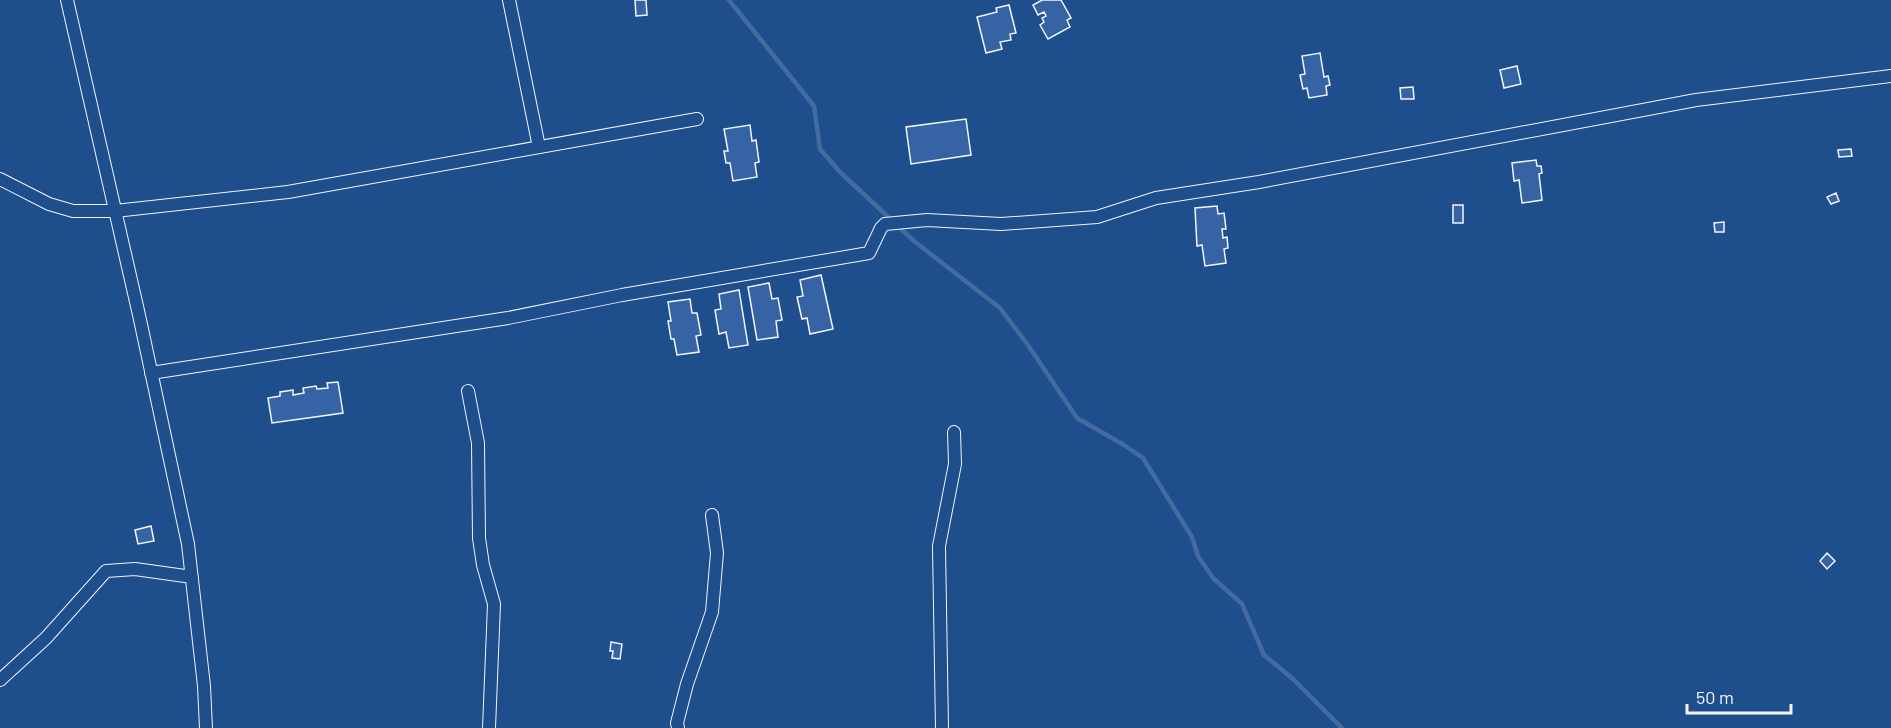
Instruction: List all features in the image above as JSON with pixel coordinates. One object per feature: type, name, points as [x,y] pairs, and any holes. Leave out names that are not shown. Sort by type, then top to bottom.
[{"type":"street","points":[[67,0],[152,373],[188,544],[204,686],[206,728]]},
{"type":"street","points":[[509,0],[539,147]]},
{"type":"street","points":[[152,373],[508,318],[622,295],[869,253],[881,228],[885,224],[894,222],[927,220],[1001,224],[1096,217],[1156,198],[1259,182],[1696,100],[1891,76]]},
{"type":"street","points":[[0,179],[57,206],[73,211],[115,211],[288,192],[697,119]]},
{"type":"street","points":[[468,392],[478,443],[479,538],[483,565],[494,604],[489,728]]},
{"type":"street","points":[[942,728],[939,546],[956,464],[954,432]]},
{"type":"street","points":[[678,728],[687,684],[712,612],[717,553],[712,515]]},
{"type":"street","points":[[0,680],[46,638],[106,571],[135,569],[192,577]]},
{"type":"building","points":[[635,0],[646,0],[647,15],[636,16]]},
{"type":"building","points":[[1042,0],[1061,0],[1071,18],[1067,20],[1070,27],[1048,39],[1040,25],[1044,22],[1042,18],[1046,16],[1044,12],[1038,15],[1033,5]]},
{"type":"building","points":[[1009,5],[1016,33],[1010,34],[1011,40],[1000,42],[1002,49],[986,53],[977,17],[997,12],[996,8]]},
{"type":"building","points":[[1320,53],[1324,77],[1328,76],[1330,85],[1326,86],[1327,95],[1309,98],[1307,88],[1303,89],[1300,75],[1305,74],[1302,56]]},
{"type":"building","points":[[1517,66],[1521,84],[1504,88],[1500,70]]},
{"type":"building","points":[[1413,87],[1414,99],[1401,99],[1400,88]]},
{"type":"building","points":[[966,119],[971,155],[911,164],[906,127]]},
{"type":"building","points":[[750,125],[752,141],[756,140],[759,162],[755,163],[757,177],[733,181],[730,163],[726,163],[724,151],[728,151],[724,129]]},
{"type":"building","points":[[1851,149],[1852,156],[1839,157],[1838,150]]},
{"type":"building","points":[[1536,160],[1537,166],[1541,166],[1542,173],[1539,174],[1542,200],[1522,203],[1519,180],[1514,181],[1512,163]]},
{"type":"building","points":[[1836,193],[1839,201],[1831,204],[1827,197]]},
{"type":"building","points":[[1453,205],[1463,205],[1463,223],[1453,223]]},
{"type":"building","points":[[1217,206],[1218,214],[1224,213],[1226,229],[1222,229],[1223,238],[1227,237],[1228,248],[1224,249],[1226,263],[1205,266],[1202,245],[1197,246],[1195,208]]},
{"type":"building","points":[[1724,222],[1724,232],[1715,232],[1714,223]]},
{"type":"building","points":[[821,275],[833,329],[810,334],[807,318],[802,319],[797,297],[803,296],[800,280]]},
{"type":"building","points":[[769,283],[772,299],[778,298],[782,320],[776,321],[778,337],[757,340],[748,287]]},
{"type":"building","points":[[739,290],[748,345],[729,348],[726,332],[719,334],[715,310],[721,309],[719,294]]},
{"type":"building","points":[[690,299],[692,313],[697,313],[701,335],[696,336],[699,352],[677,355],[674,339],[671,339],[668,302]]},
{"type":"building","points":[[338,382],[343,413],[272,423],[268,398],[280,396],[280,392],[293,390],[293,395],[304,393],[303,388],[316,386],[317,389],[328,388],[327,383]]},
{"type":"building","points":[[151,526],[154,541],[138,544],[135,530]]},
{"type":"building","points":[[1827,553],[1835,561],[1827,569],[1820,561]]},
{"type":"building","points":[[611,642],[622,644],[620,659],[612,658]]},
{"type":"waterway","points":[[729,0],[814,106],[820,149],[840,172],[914,241],[1000,308],[1077,418],[1143,458],[1192,537],[1198,556],[1213,578],[1242,604],[1264,655],[1293,679],[1342,728]]}]
